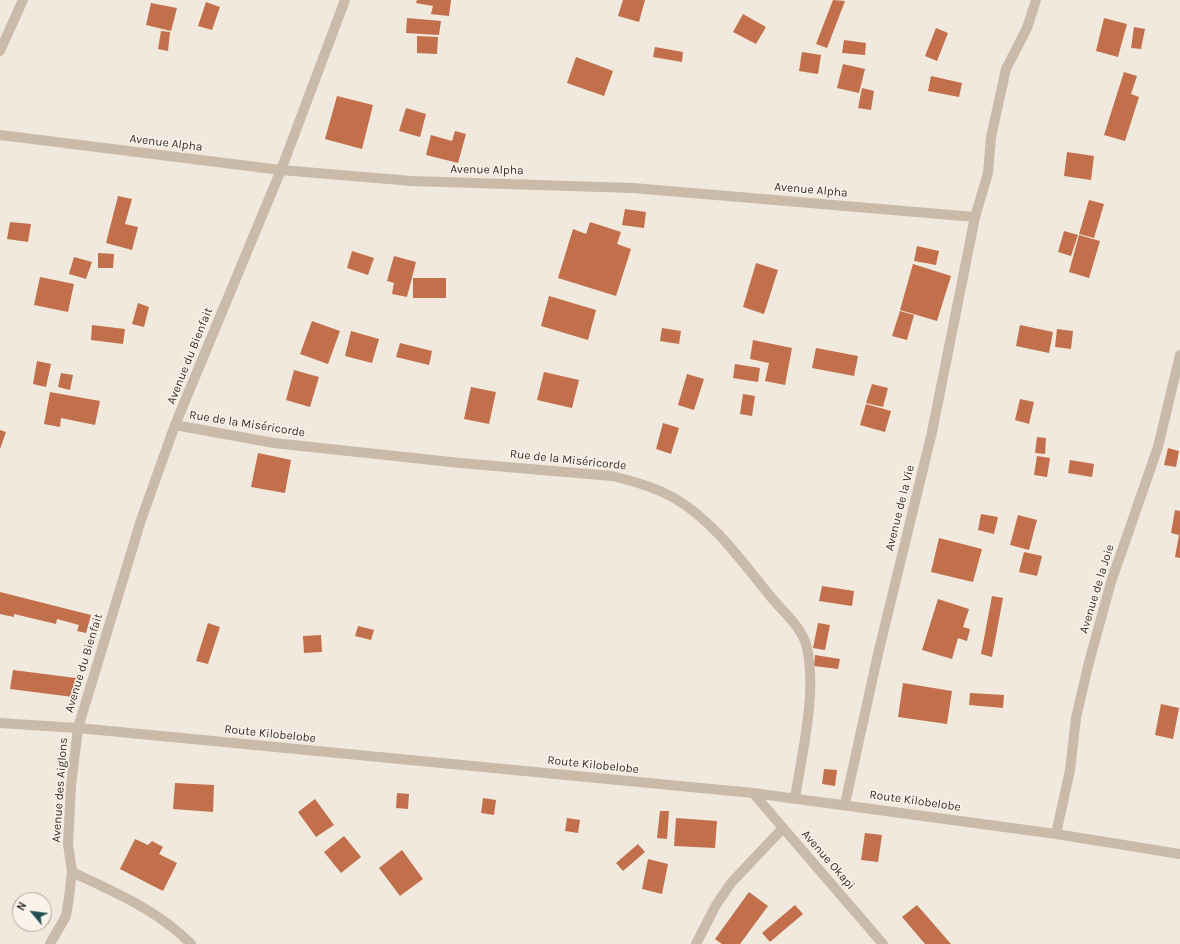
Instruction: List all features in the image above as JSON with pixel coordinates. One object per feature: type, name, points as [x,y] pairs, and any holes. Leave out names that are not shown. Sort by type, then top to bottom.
[{"type":"street","points":[[0,51],[23,0]]},
{"type":"street","name":"Avenue du Bienfait","points":[[78,728],[141,520],[175,425],[281,170],[345,0]]},
{"type":"street","name":"Avenue de la Vie","points":[[845,804],[878,654],[932,432],[974,217],[988,173],[991,137],[1006,69],[1027,28],[1036,0]]},
{"type":"street","name":"Avenue Alpha","points":[[0,135],[281,170],[412,181],[633,188],[974,217]]},
{"type":"street","name":"Avenue de la Joie","points":[[1056,834],[1070,770],[1076,718],[1088,666],[1111,582],[1158,447],[1180,356]]},
{"type":"street","name":"Rue de la Miséricorde","points":[[175,425],[274,443],[460,463],[612,476],[636,482],[674,498],[695,512],[747,566],[771,597],[796,625],[807,646],[811,675],[795,798]]},
{"type":"street","name":"Route Kilobelobe","points":[[0,723],[78,728],[753,793],[845,804],[1056,834],[1180,854]]},
{"type":"street","name":"Avenue des Aiglons","points":[[50,944],[66,916],[72,872],[68,844],[71,786],[78,728]]},
{"type":"street","name":"Avenue Okapi","points":[[753,793],[883,944]]},
{"type":"street","points":[[696,944],[716,905],[731,883],[783,828]]},
{"type":"street","points":[[72,872],[130,899],[148,910],[183,936],[191,944]]},
{"type":"building","points":[[417,0],[451,0],[449,16],[431,14],[433,6],[416,3]]},
{"type":"building","points":[[623,0],[645,0],[639,22],[618,16]]},
{"type":"building","points":[[833,0],[845,1],[827,48],[816,44]]},
{"type":"building","points":[[206,2],[220,7],[212,30],[198,26]]},
{"type":"building","points":[[151,3],[177,8],[171,31],[146,25]]},
{"type":"building","points":[[743,14],[766,27],[756,44],[733,32]]},
{"type":"building","points":[[407,18],[441,21],[439,35],[406,33]]},
{"type":"building","points":[[1104,18],[1127,24],[1118,57],[1096,51]]},
{"type":"building","points":[[1134,27],[1145,29],[1141,49],[1131,48]]},
{"type":"building","points":[[936,28],[948,33],[937,61],[925,56]]},
{"type":"building","points":[[161,31],[170,32],[168,51],[158,49]]},
{"type":"building","points":[[417,36],[438,37],[437,54],[417,53]]},
{"type":"building","points":[[844,40],[866,43],[865,55],[842,53]]},
{"type":"building","points":[[655,47],[683,52],[682,62],[653,57]]},
{"type":"building","points":[[802,52],[821,55],[818,74],[799,71]]},
{"type":"building","points":[[576,57],[613,71],[604,96],[567,83]]},
{"type":"building","points":[[843,64],[865,69],[859,93],[837,88]]},
{"type":"building","points":[[1124,72],[1137,76],[1131,94],[1139,97],[1125,141],[1104,135]]},
{"type":"building","points":[[931,76],[962,83],[959,97],[928,91]]},
{"type":"building","points":[[862,88],[874,91],[871,110],[858,108]]},
{"type":"building","points":[[337,96],[373,105],[362,149],[325,139]]},
{"type":"building","points":[[406,108],[426,114],[420,137],[399,131]]},
{"type":"building","points":[[455,131],[466,134],[458,163],[426,155],[431,135],[452,141]]},
{"type":"building","points":[[1067,152],[1094,156],[1091,180],[1064,176]]},
{"type":"building","points":[[118,196],[132,199],[125,224],[138,227],[132,250],[106,243]]},
{"type":"building","points":[[1089,200],[1104,204],[1094,238],[1079,234]]},
{"type":"building","points":[[625,209],[646,212],[644,228],[622,225]]},
{"type":"building","points":[[10,222],[31,224],[28,242],[7,239]]},
{"type":"building","points":[[590,222],[621,232],[617,244],[631,249],[616,296],[558,278],[573,229],[586,234]]},
{"type":"building","points":[[1064,231],[1078,235],[1071,256],[1058,252]]},
{"type":"building","points":[[1079,235],[1100,241],[1089,278],[1069,272]]},
{"type":"building","points":[[917,246],[939,251],[936,265],[914,261]]},
{"type":"building","points":[[352,251],[374,258],[368,275],[347,268]]},
{"type":"building","points":[[98,253],[114,254],[113,268],[98,268]]},
{"type":"building","points":[[394,256],[416,262],[407,297],[392,294],[394,283],[387,281]]},
{"type":"building","points":[[74,257],[92,262],[86,279],[69,274]]},
{"type":"building","points":[[756,263],[778,270],[764,314],[743,307]]},
{"type":"building","points":[[913,264],[951,276],[937,321],[900,310]]},
{"type":"building","points":[[40,277],[74,284],[68,312],[34,305]]},
{"type":"building","points":[[413,278],[446,278],[446,298],[413,298]]},
{"type":"building","points":[[549,296],[596,310],[588,340],[541,326]]},
{"type":"building","points":[[138,303],[149,307],[144,327],[132,324]]},
{"type":"building","points":[[900,311],[914,315],[907,340],[892,336]]},
{"type":"building","points":[[312,321],[340,331],[328,364],[300,354]]},
{"type":"building","points":[[92,325],[125,329],[123,344],[91,340]]},
{"type":"building","points":[[1020,325],[1053,332],[1049,353],[1016,346]]},
{"type":"building","points":[[662,328],[681,331],[679,344],[660,341]]},
{"type":"building","points":[[1057,329],[1073,331],[1071,349],[1055,347]]},
{"type":"building","points":[[351,331],[379,339],[372,363],[345,356]]},
{"type":"building","points":[[753,340],[792,348],[785,385],[765,381],[769,363],[750,359]]},
{"type":"building","points":[[400,343],[432,351],[429,365],[396,357]]},
{"type":"building","points":[[816,348],[858,356],[854,376],[812,368]]},
{"type":"building","points":[[37,361],[51,364],[46,387],[33,384]]},
{"type":"building","points":[[735,364],[760,368],[758,382],[733,378]]},
{"type":"building","points":[[294,370],[319,377],[310,407],[286,400]]},
{"type":"building","points":[[544,372],[579,380],[572,408],[537,400]]},
{"type":"building","points":[[61,373],[73,375],[70,390],[58,387]]},
{"type":"building","points":[[687,374],[704,379],[694,410],[678,405]]},
{"type":"building","points":[[872,384],[888,388],[883,407],[866,403]]},
{"type":"building","points":[[471,387],[496,392],[489,424],[464,419]]},
{"type":"building","points":[[50,392],[100,401],[95,425],[61,418],[60,427],[44,424]]},
{"type":"building","points":[[743,394],[755,396],[752,416],[740,414]]},
{"type":"building","points":[[1020,399],[1034,402],[1029,424],[1015,420]]},
{"type":"building","points":[[866,404],[891,411],[885,432],[860,425]]},
{"type":"building","points":[[663,423],[679,428],[671,454],[656,449]]},
{"type":"building","points":[[0,430],[6,432],[0,449]]},
{"type":"building","points":[[1037,437],[1046,438],[1045,454],[1035,453]]},
{"type":"building","points":[[1168,448],[1179,451],[1176,467],[1164,465]]},
{"type":"building","points":[[258,453],[291,460],[285,493],[251,487]]},
{"type":"building","points":[[1037,456],[1050,458],[1047,477],[1034,475]]},
{"type":"building","points":[[1070,460],[1094,464],[1092,477],[1068,473]]},
{"type":"building","points":[[1175,510],[1180,511],[1180,558],[1175,557],[1179,535],[1171,533]]},
{"type":"building","points":[[981,514],[998,517],[994,534],[978,530]]},
{"type":"building","points":[[1018,515],[1037,520],[1029,550],[1010,545]]},
{"type":"building","points":[[939,538],[982,549],[973,582],[931,572]]},
{"type":"building","points":[[1024,552],[1042,556],[1037,576],[1019,572]]},
{"type":"building","points":[[822,586],[854,591],[852,606],[819,601]]},
{"type":"building","points":[[0,592],[91,615],[86,633],[77,631],[79,625],[57,619],[56,624],[14,614],[14,617],[0,614]]},
{"type":"building","points":[[992,596],[1003,598],[992,657],[981,654]]},
{"type":"building","points":[[938,599],[969,609],[963,627],[970,629],[967,641],[958,638],[952,659],[922,650]]},
{"type":"building","points":[[208,623],[220,627],[208,664],[196,661]]},
{"type":"building","points":[[818,623],[830,625],[825,650],[813,648]]},
{"type":"building","points":[[358,626],[374,630],[371,640],[355,636]]},
{"type":"building","points":[[321,635],[322,652],[304,653],[303,636]]},
{"type":"building","points":[[815,655],[840,659],[838,669],[814,666]]},
{"type":"building","points":[[13,670],[76,678],[73,697],[10,689]]},
{"type":"building","points":[[903,683],[952,691],[947,724],[898,717]]},
{"type":"building","points":[[970,693],[1004,695],[1003,708],[969,705]]},
{"type":"building","points":[[1161,704],[1179,708],[1173,739],[1155,735]]},
{"type":"building","points":[[824,769],[837,770],[835,786],[822,784]]},
{"type":"building","points":[[175,783],[214,785],[213,812],[173,809]]},
{"type":"building","points":[[397,793],[409,794],[408,809],[396,808]]},
{"type":"building","points":[[483,798],[496,800],[494,815],[481,813]]},
{"type":"building","points":[[315,799],[334,825],[316,837],[298,812]]},
{"type":"building","points":[[660,811],[669,811],[667,839],[657,838]]},
{"type":"building","points":[[567,818],[580,820],[578,833],[565,831]]},
{"type":"building","points":[[676,818],[717,821],[715,848],[674,846]]},
{"type":"building","points":[[865,833],[882,835],[878,862],[861,860]]},
{"type":"building","points":[[344,836],[361,857],[341,873],[324,852]]},
{"type":"building","points":[[135,839],[148,845],[152,841],[163,847],[159,854],[177,863],[163,891],[120,869]]},
{"type":"building","points":[[638,844],[645,852],[623,871],[616,863]]},
{"type":"building","points":[[402,850],[423,879],[400,896],[379,868]]},
{"type":"building","points":[[648,859],[668,864],[662,894],[642,889]]},
{"type":"building","points":[[749,892],[768,906],[740,944],[722,944],[715,939]]},
{"type":"building","points":[[795,905],[803,914],[770,942],[762,933]]},
{"type":"building","points":[[917,905],[951,944],[925,944],[902,917]]}]
